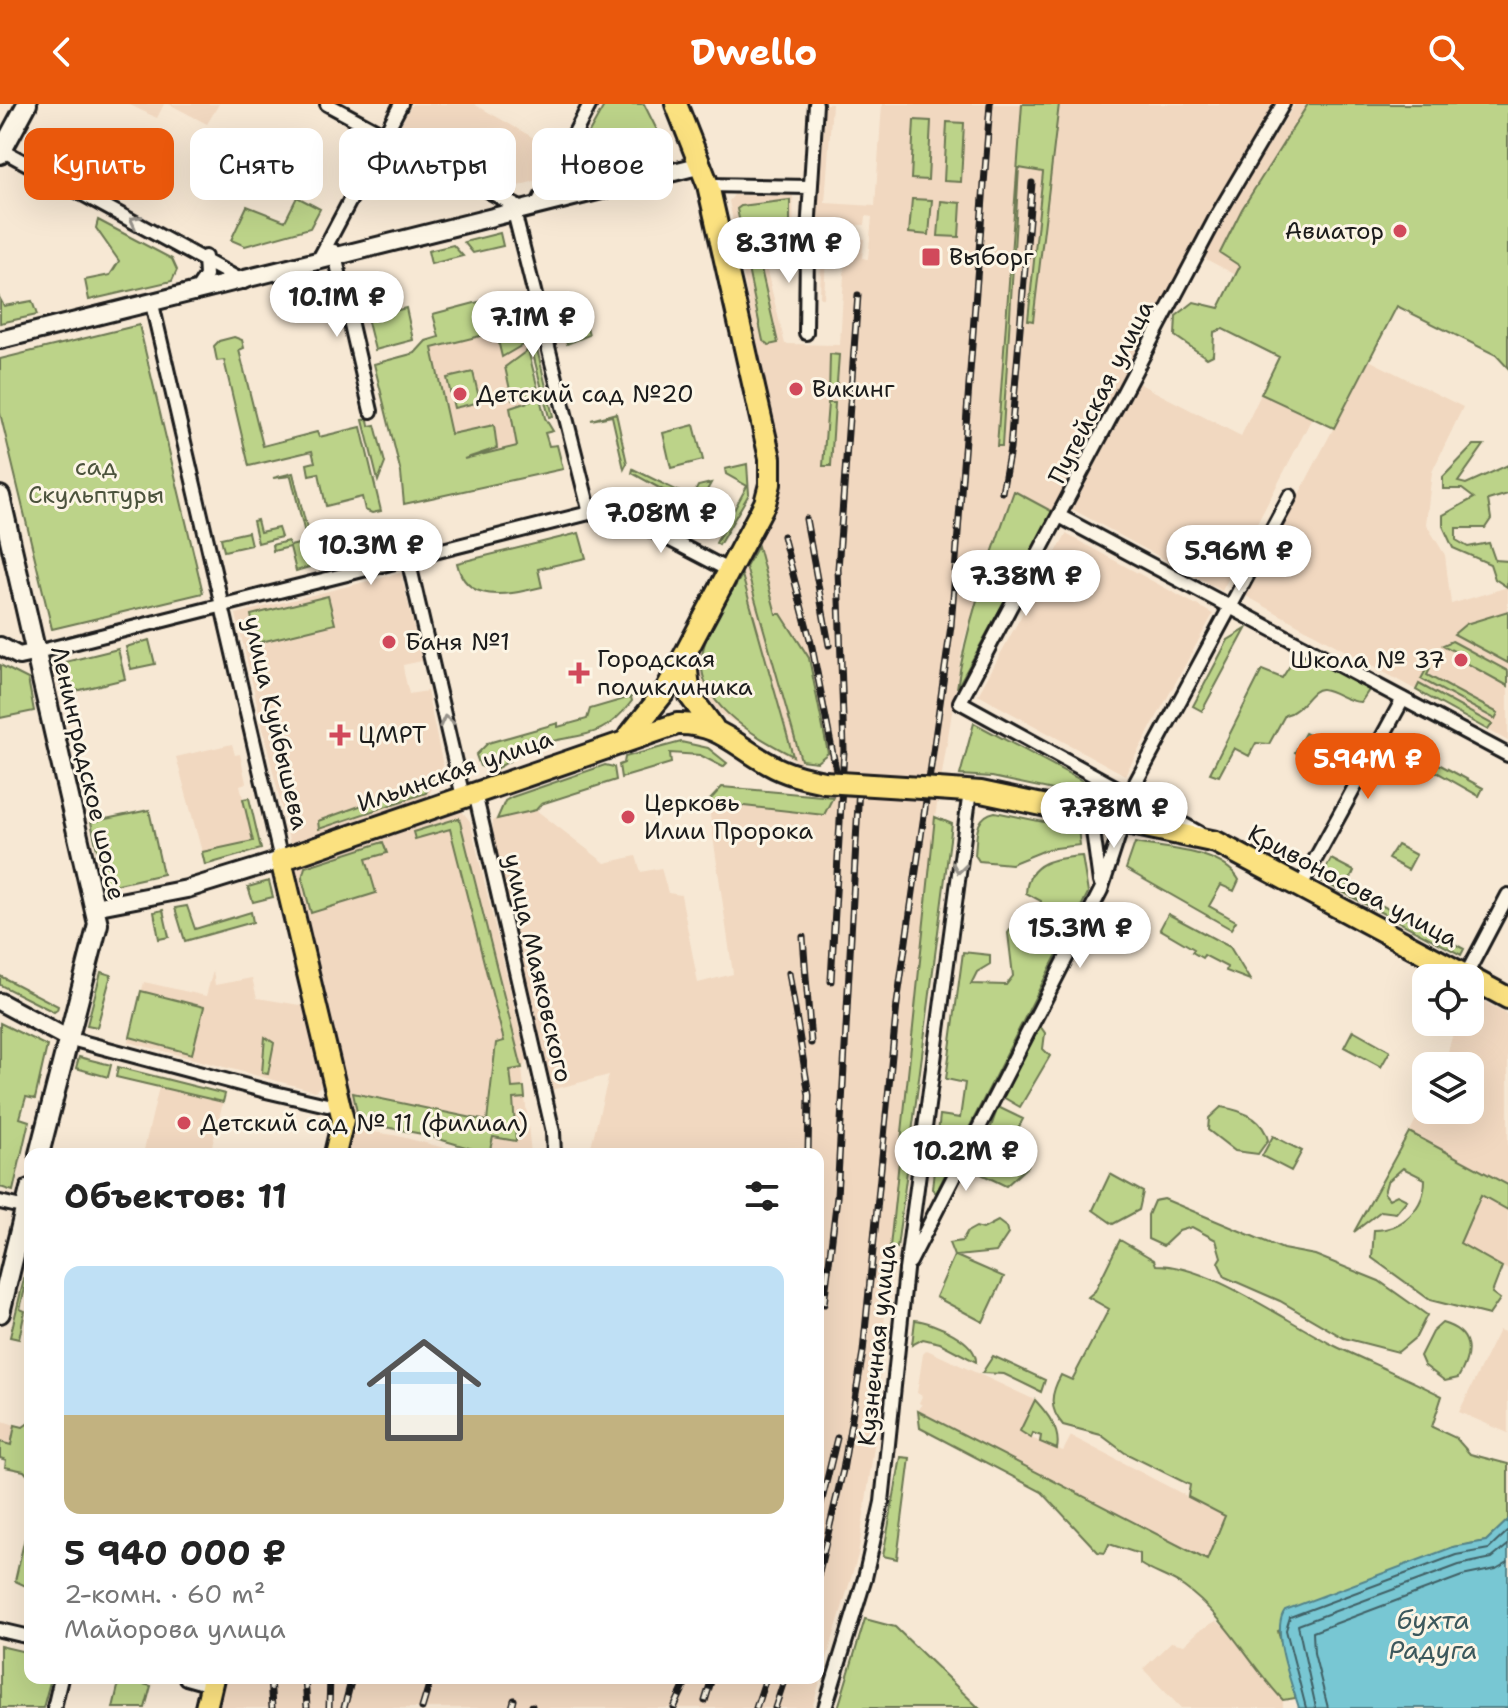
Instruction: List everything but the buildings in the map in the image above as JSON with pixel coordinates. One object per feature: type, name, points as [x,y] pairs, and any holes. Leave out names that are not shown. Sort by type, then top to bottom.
[{"type":"main road","points":[[1,151],[27,104]]},
{"type":"main road","points":[[626,739],[656,705],[730,571],[765,503],[771,468],[705,175],[676,104]]},
{"type":"main road","name":"Ленинградское шоссе","points":[[0,496],[4,532],[37,652],[98,924],[40,1148]]},
{"type":"main road","points":[[685,655],[690,696],[713,727]]},
{"type":"main road","name":"Ильинская улица","points":[[281,860],[626,739],[677,724],[713,727]]},
{"type":"main road","name":"Кривоносова улица","points":[[713,727],[775,767],[824,782],[970,791],[1216,842],[1445,964]]},
{"type":"main road","name":"улица Куйбышева","points":[[281,860],[343,1120],[336,1148]]},
{"type":"main road","name":"Кривоносова улица","points":[[1484,985],[1508,998]]},
{"type":"main road","points":[[0,1313],[24,1224]]},
{"type":"main road","points":[[206,1708],[211,1684]]},
{"type":"street","points":[[327,104],[372,128]]},
{"type":"street","points":[[389,128],[401,104]]},
{"type":"street","points":[[590,104],[522,209],[590,513]]},
{"type":"street","points":[[806,333],[816,104]]},
{"type":"street","name":"Путейская улица","points":[[960,702],[1061,517],[1218,214],[1283,104]]},
{"type":"street","points":[[1,151],[205,257],[244,282]]},
{"type":"street","points":[[0,340],[244,282],[522,209],[705,175],[810,187]]},
{"type":"street","points":[[317,263],[350,200]]},
{"type":"street","points":[[505,200],[522,209]]},
{"type":"street","points":[[331,236],[371,411]]},
{"type":"street","points":[[194,294],[206,276],[205,257]]},
{"type":"street","name":"улица Куйбышева","points":[[152,304],[281,860]]},
{"type":"street","points":[[906,1270],[1101,890],[1131,795],[1290,496]]},
{"type":"street","points":[[0,646],[19,656],[37,652],[609,508],[730,571]]},
{"type":"street","points":[[1061,517],[1508,755]]},
{"type":"street","name":"улица Маяковского","points":[[408,559],[553,1132],[554,1148]]},
{"type":"street","points":[[1300,887],[1403,699]]},
{"type":"street","name":"Кривоносова улица","points":[[960,702],[1216,842]]},
{"type":"street","name":"Кузнечная улица","points":[[825,1708],[865,1578],[882,1502],[906,1270],[970,791]]},
{"type":"street","points":[[1091,816],[1101,890]]},
{"type":"street","name":"Ильинская улица","points":[[94,907],[187,889],[281,860]]},
{"type":"street","points":[[1472,964],[1508,895]]},
{"type":"street","points":[[0,1002],[67,1038],[266,1091],[327,1105],[339,1102]]},
{"type":"street","points":[[0,1202],[24,1208]]},
{"type":"street","points":[[0,1630],[24,1636]]},
{"type":"street","points":[[54,1708],[60,1684]]},
{"type":"shaded area","points":[[128,104],[164,104],[157,118]]},
{"type":"shaded area","points":[[169,104],[219,104],[207,124]]},
{"type":"shaded area","points":[[412,104],[474,104],[532,137],[532,182],[516,187],[516,128],[399,128]]},
{"type":"shaded area","points":[[824,104],[832,104],[825,203],[875,206],[882,104],[1283,104],[1215,211],[1053,512],[1014,491],[963,644],[935,817],[890,1247],[876,1433],[858,1555],[824,1668],[824,1148],[591,1148],[609,1075],[551,1090],[492,835],[493,820],[536,810],[605,863],[636,856],[641,872],[661,868],[668,893],[681,895],[698,983],[733,974],[708,802],[823,815],[833,797],[828,753],[777,615],[758,546],[746,567],[802,765],[720,713],[702,690],[697,670],[698,647],[779,460],[729,201],[734,195],[793,196],[794,244],[761,247],[785,344],[840,345],[845,257],[826,257],[824,298],[820,298],[822,224],[816,223]],"holes":[[[866,216],[872,217],[868,259],[862,258],[864,239],[857,238],[857,225],[865,225]],[[828,404],[835,404],[831,465],[824,466]]]},
{"type":"shaded area","points":[[1295,104],[1308,104],[1242,209],[1220,252],[1241,265],[1236,275],[1204,258],[1224,216]]},
{"type":"shaded area","name":"Детский сад №20","points":[[520,316],[545,419],[542,420],[546,439],[401,474],[374,364],[415,353],[426,341]]},
{"type":"shaded area","points":[[1369,360],[1463,407],[1432,472],[1426,524],[1445,555],[1451,604],[1508,587],[1508,741],[1246,596]]},
{"type":"shaded area","points":[[1138,383],[1241,436],[1261,394],[1312,418],[1222,591],[1072,509]]},
{"type":"shaded area","points":[[1066,534],[1213,614],[1125,775],[978,695]]},
{"type":"shaded area","points":[[401,573],[422,661],[403,665],[404,673],[409,694],[427,691],[443,766],[428,797],[290,844],[236,614]]},
{"type":"shaded area","points":[[232,744],[235,755],[240,754],[246,783],[240,785],[253,841],[202,852],[176,757]]},
{"type":"shaded area","points":[[461,810],[470,821],[527,1061],[522,1068],[530,1148],[470,1148],[422,1134],[351,1120],[294,879],[299,863]]},
{"type":"shaded area","points":[[213,971],[215,985],[252,978],[257,998],[306,1006],[324,1083],[315,1091],[129,1042],[144,982],[206,996]]},
{"type":"shaded area","points":[[1484,1002],[1508,1015],[1508,1270],[1418,1221],[1439,1182],[1396,1157],[1414,1124],[1484,1124],[1484,1052],[1448,1052],[1452,1036],[1484,1036]]},
{"type":"shaded area","name":"Детский сад № 11 (филиал)","points":[[159,1087],[223,1102],[212,1148],[144,1148]]},
{"type":"shaded area","points":[[352,1129],[394,1135],[445,1148],[347,1148]]},
{"type":"shaded area","points":[[1508,1326],[1508,1433],[1459,1412],[1499,1330],[1505,1332]]},
{"type":"shaded area","points":[[927,1350],[1035,1400],[1020,1431],[1031,1438],[1063,1451],[1071,1436],[1225,1516],[1207,1560],[918,1411],[922,1396],[917,1393],[923,1354]]},
{"type":"shaded area","points":[[0,1420],[15,1425],[11,1445],[0,1442]]},
{"type":"shaded area","points":[[1216,1621],[1231,1631],[1248,1652],[1283,1700],[1283,1708],[1181,1708],[1143,1669],[1171,1642],[1184,1645]]},
{"type":"shaded area","points":[[219,1684],[819,1684],[812,1708],[213,1708]]},
{"type":"green space","points":[[605,104],[644,104],[656,128],[592,128]]},
{"type":"green space","points":[[1022,104],[1059,104],[1033,321],[1028,320],[1043,172],[1019,168],[1002,446],[997,446]]},
{"type":"green space","points":[[1308,104],[1508,104],[1508,368],[1496,355],[1397,306],[1334,428],[1261,394],[1279,357],[1223,329],[1214,332],[1213,355],[1207,358],[1175,336],[1176,316],[1194,302],[1219,308],[1240,266],[1220,253],[1242,209]]},
{"type":"green space","points":[[914,120],[931,121],[928,180],[911,179]]},
{"type":"green space","points":[[947,122],[964,123],[961,182],[944,181]]},
{"type":"green space","points":[[912,199],[932,200],[929,235],[909,233]]},
{"type":"green space","points":[[296,200],[303,200],[320,209],[310,228],[245,246],[231,240],[247,206],[285,221]]},
{"type":"green space","points":[[790,200],[790,226],[750,229],[750,234],[742,233],[737,209],[741,206]]},
{"type":"green space","points":[[941,201],[961,203],[959,237],[938,236]]},
{"type":"green space","points":[[98,220],[172,259],[177,270],[172,281],[89,300],[85,280],[110,275],[119,261],[96,228]]},
{"type":"green space","points":[[500,233],[503,246],[473,253],[464,242]]},
{"type":"green space","points":[[746,239],[747,248],[756,247],[778,343],[769,345],[763,341],[742,240]]},
{"type":"green space","points":[[453,245],[463,256],[431,264],[428,251]]},
{"type":"green space","points":[[505,295],[511,318],[520,316],[526,343],[502,357],[496,332],[432,348],[451,434],[494,425],[497,448],[464,459],[517,446],[510,408],[540,398],[545,418],[553,431],[545,433],[549,446],[557,445],[563,469],[404,504],[401,473],[374,364],[415,353],[426,341],[439,337],[433,314]]},
{"type":"green space","points":[[0,299],[4,306],[32,301],[37,315],[0,323]]},
{"type":"green space","points":[[406,308],[413,340],[375,350],[367,318]]},
{"type":"green space","points":[[585,319],[589,335],[567,344],[562,325]]},
{"type":"green space","name":"сад Скульптуры","points":[[139,325],[203,593],[52,629],[0,413],[0,359]]},
{"type":"green space","points":[[234,337],[242,340],[244,348],[239,350],[263,446],[317,432],[319,437],[361,427],[381,511],[372,513],[365,510],[362,497],[326,506],[319,473],[309,475],[307,464],[315,462],[312,451],[249,466],[224,360],[217,361],[214,346],[219,341]]},
{"type":"green space","points":[[537,349],[553,416],[549,417],[532,350]]},
{"type":"green space","points":[[528,350],[539,393],[512,399],[505,367]]},
{"type":"green space","points":[[830,354],[839,355],[836,396],[829,395]]},
{"type":"green space","points":[[473,372],[480,402],[454,408],[447,378]]},
{"type":"green space","points":[[828,403],[835,403],[831,466],[823,466]]},
{"type":"green space","points":[[616,413],[627,463],[624,469],[612,416],[591,420]]},
{"type":"green space","points":[[368,419],[369,426],[375,425],[385,463],[378,481],[363,420]]},
{"type":"green space","points":[[694,425],[703,460],[671,468],[663,433]]},
{"type":"green space","points":[[1474,445],[1484,445],[1458,482],[1466,484],[1508,465],[1508,494],[1488,500],[1491,519],[1485,528],[1456,528],[1456,540],[1468,547],[1489,543],[1495,560],[1508,561],[1507,587],[1495,579],[1490,564],[1453,548],[1443,526],[1443,515],[1474,498],[1462,489],[1443,489],[1443,477]]},
{"type":"green space","points":[[747,464],[749,494],[719,545],[716,543],[747,486],[726,474],[725,469]]},
{"type":"green space","points":[[633,469],[682,493],[686,498],[675,520],[665,515],[668,509],[675,512],[681,500],[632,473]]},
{"type":"green space","points":[[293,473],[316,565],[296,571],[290,547],[273,551],[272,545],[288,541],[290,546],[307,542],[291,476],[273,478]]},
{"type":"green space","points":[[711,483],[687,527],[679,523],[698,486]]},
{"type":"green space","points":[[1014,491],[1053,512],[957,688],[973,612]]},
{"type":"green space","points":[[257,520],[260,532],[278,528],[281,537],[258,543],[253,521]]},
{"type":"green space","points":[[248,532],[251,545],[224,551],[221,538]]},
{"type":"green space","points":[[579,533],[586,558],[538,569],[542,587],[504,594],[480,591],[462,577],[457,563]]},
{"type":"green space","points":[[758,546],[776,614],[781,614],[809,658],[828,753],[817,762],[801,760],[746,567]]},
{"type":"green space","points":[[742,575],[793,756],[743,726],[715,699],[706,683],[702,665],[707,637]]},
{"type":"green space","points":[[328,596],[335,624],[257,643],[251,615]]},
{"type":"green space","points":[[1508,611],[1508,663],[1454,634],[1466,624]]},
{"type":"green space","points":[[1246,629],[1202,711],[1193,706],[1228,640]]},
{"type":"green space","points":[[149,640],[155,664],[131,669],[126,647]]},
{"type":"green space","points":[[1452,641],[1508,671],[1508,686],[1459,659],[1461,655],[1443,645]]},
{"type":"green space","points":[[118,649],[125,679],[63,694],[57,664]]},
{"type":"green space","points":[[1298,653],[1306,654],[1369,690],[1361,702],[1327,690],[1314,692],[1296,710],[1285,715],[1269,744],[1256,743],[1249,756],[1234,748],[1219,776],[1210,773],[1262,670],[1282,678]]},
{"type":"green space","points":[[0,665],[28,679],[34,711],[0,718]]},
{"type":"green space","points":[[1427,668],[1430,669],[1427,675],[1498,713],[1495,719],[1421,679]]},
{"type":"green space","points":[[1419,684],[1492,724],[1488,730],[1416,690]]},
{"type":"green space","points":[[631,697],[632,701],[620,715],[597,731],[529,748],[492,770],[480,766],[476,755],[488,743],[558,723],[558,727],[587,719],[590,709]]},
{"type":"green space","points":[[974,723],[1109,795],[1105,801],[992,777],[960,775]]},
{"type":"green space","points":[[1305,733],[1322,742],[1311,761],[1295,752]]},
{"type":"green space","points":[[681,742],[708,748],[727,763],[723,767],[700,755],[670,753],[671,763],[621,778],[619,765],[624,763],[625,757]]},
{"type":"green space","points":[[1433,761],[1483,788],[1479,796],[1435,771]]},
{"type":"green space","points":[[605,765],[614,767],[616,780],[541,804],[536,810],[497,819],[505,801],[512,797]]},
{"type":"green space","points":[[432,780],[426,793],[319,829],[318,821]]},
{"type":"green space","points":[[722,787],[833,797],[824,815],[708,802]]},
{"type":"green space","points":[[249,798],[261,849],[205,865],[202,852],[253,841],[243,799]]},
{"type":"green space","points":[[149,810],[163,874],[105,887],[91,822]]},
{"type":"green space","points":[[995,812],[1078,829],[1080,845],[1048,849],[1011,864],[979,861],[975,855],[978,828],[983,818]]},
{"type":"green space","points":[[935,817],[952,824],[897,1248],[890,1247]]},
{"type":"green space","points":[[459,818],[522,1068],[510,1070],[512,1088],[524,1087],[525,1098],[513,1099],[516,1141],[493,1137],[490,1148],[469,1148],[422,1134],[359,1122],[353,1093],[487,1121],[496,1043],[504,1041],[450,829],[415,839],[413,832]]},
{"type":"green space","points":[[383,842],[387,853],[366,859],[376,893],[311,913],[302,878],[305,867]]},
{"type":"green space","points":[[1135,843],[1192,852],[1220,862],[1231,870],[1239,880],[1234,891],[1221,885],[1209,906],[1236,921],[1231,929],[1126,869]]},
{"type":"green space","points":[[1397,845],[1416,855],[1408,870],[1388,859]]},
{"type":"green space","points":[[1082,856],[1088,893],[936,1193],[932,1189],[940,1115],[960,1118],[965,1083],[946,1079],[963,952],[990,955],[990,964],[977,972],[971,984],[1006,985],[1013,976],[1008,933],[1020,915],[1038,918],[1041,901],[1026,893],[1032,874],[1053,860]]},
{"type":"green space","points":[[1331,859],[1354,871],[1347,887],[1464,949],[1461,955],[1320,880]]},
{"type":"green space","points":[[269,881],[273,897],[253,902],[248,887]]},
{"type":"green space","points":[[187,906],[195,929],[251,912],[253,922],[185,941],[175,908]]},
{"type":"green space","points":[[163,910],[169,937],[159,939],[154,912]]},
{"type":"green space","points":[[1168,914],[1230,947],[1250,980],[1226,971],[1227,967],[1204,955],[1202,958],[1192,952],[1194,949],[1160,929]]},
{"type":"green space","points":[[101,972],[111,975],[97,1027],[87,1025]]},
{"type":"green space","points":[[0,976],[58,1006],[57,1010],[54,1012],[0,985]]},
{"type":"green space","points":[[141,991],[204,1007],[192,1054],[130,1037]]},
{"type":"green space","points":[[0,1023],[47,1046],[35,1099],[26,1097],[20,1118],[29,1121],[13,1191],[0,1187]]},
{"type":"green space","points":[[1040,1026],[1045,1033],[1043,1049],[1050,1056],[1020,1107],[1003,1097]]},
{"type":"green space","points":[[1353,1030],[1390,1051],[1381,1067],[1344,1047]]},
{"type":"green space","points":[[265,1037],[274,1043],[268,1074],[262,1073]]},
{"type":"green space","points":[[79,1057],[111,1065],[108,1077],[76,1068]]},
{"type":"green space","points":[[118,1067],[225,1094],[223,1102],[116,1077]]},
{"type":"green space","points":[[998,1107],[1023,1119],[1013,1138],[1030,1157],[1028,1166],[1006,1186],[979,1173],[977,1167]]},
{"type":"green space","points":[[1221,1107],[1243,1113],[1261,1126],[1268,1140],[1258,1154],[1235,1151],[1208,1130],[1209,1118]]},
{"type":"green space","points":[[1409,1132],[1508,1185],[1508,1210],[1481,1195],[1460,1243],[1502,1267],[1492,1293],[1500,1299],[1489,1315],[1430,1300],[1372,1258],[1374,1230],[1394,1226],[1410,1215],[1421,1199],[1425,1179],[1403,1168],[1387,1182],[1384,1193],[1389,1199],[1397,1195],[1407,1200],[1396,1213],[1381,1211],[1354,1232]]},
{"type":"green space","points":[[1273,1136],[1302,1151],[1291,1171],[1262,1156]]},
{"type":"green space","points":[[1110,1174],[1143,1192],[1139,1210],[1113,1224],[1093,1210]]},
{"type":"green space","points":[[1164,1199],[1283,1249],[1315,1255],[1379,1281],[1427,1315],[1416,1337],[1398,1352],[1344,1338],[1280,1301],[1225,1277],[1218,1262],[1221,1257],[1216,1240],[1192,1227],[1179,1231],[1163,1246],[1148,1239],[1148,1215],[1154,1201]]},
{"type":"green space","points":[[998,1221],[1006,1227],[1008,1234],[996,1252],[956,1256],[1004,1277],[983,1322],[936,1297],[954,1256],[949,1243],[962,1241],[967,1232],[976,1227],[983,1229]]},
{"type":"green space","points":[[1120,1240],[1154,1260],[1156,1265],[1177,1267],[1223,1284],[1335,1346],[1442,1396],[1432,1427],[1456,1438],[1470,1454],[1508,1464],[1508,1520],[1486,1541],[1453,1547],[1278,1631],[1296,1698],[1283,1700],[1212,1612],[1184,1587],[1140,1564],[1140,1554],[1109,1544],[1105,1553],[1098,1552],[1042,1492],[920,1428],[918,1411],[1207,1560],[1225,1516],[1188,1497],[1190,1485],[1125,1453],[1101,1435],[1063,1425],[1053,1406],[1053,1394],[1061,1375],[1072,1380],[1109,1309],[1088,1297],[1095,1291]]},
{"type":"green space","points":[[24,1279],[20,1309],[24,1311],[24,1316],[19,1339],[10,1337]]},
{"type":"green space","points":[[915,1320],[933,1324],[962,1340],[970,1347],[976,1362],[940,1343],[923,1339],[912,1345]]},
{"type":"green space","points":[[1442,1323],[1460,1332],[1465,1338],[1468,1352],[1458,1378],[1445,1381],[1424,1365],[1420,1356],[1432,1332]]},
{"type":"green space","points":[[993,1356],[1045,1380],[1041,1392],[1004,1374],[982,1373]]},
{"type":"green space","points":[[1035,1400],[1055,1429],[1057,1449],[1040,1442],[1041,1436],[1033,1433],[1031,1438],[1020,1431]]},
{"type":"green space","points":[[15,1425],[23,1427],[24,1471],[5,1467],[6,1460],[0,1458],[0,1442],[11,1445]]},
{"type":"green space","points":[[901,1457],[910,1458],[897,1559],[883,1556]]},
{"type":"green space","points":[[24,1542],[24,1585],[15,1581]]},
{"type":"green space","points":[[865,1619],[895,1627],[979,1708],[838,1708]]},
{"type":"green space","points":[[0,1646],[24,1652],[24,1684],[49,1684],[43,1708],[0,1708]]},
{"type":"green space","points":[[119,1684],[151,1686],[145,1708],[113,1708]]},
{"type":"water","name":"бухта Радуга","points":[[1508,1520],[1508,1708],[1299,1708],[1281,1643],[1281,1619],[1285,1610],[1453,1547],[1486,1541]]},
{"type":"railway","points":[[824,1551],[843,1470],[863,1352],[897,1004],[951,626],[990,104]]},
{"type":"railway","points":[[1002,492],[1010,449],[1032,183]]},
{"type":"railway","points":[[831,981],[844,750],[838,569],[858,295]]},
{"type":"railway","points":[[806,519],[829,645]]},
{"type":"railway","points":[[783,536],[812,647],[836,770]]},
{"type":"railway","points":[[824,1304],[837,1197],[859,786]]},
{"type":"railway","points":[[803,937],[811,1043]]},
{"type":"railway","points":[[789,973],[809,1095],[808,1148]]},
{"type":"railway","points":[[824,1491],[837,1438]]},
{"type":"railway","points":[[270,1684],[272,1708]]},
{"type":"railway","points":[[305,1684],[307,1708]]},
{"type":"railway","points":[[329,1708],[330,1684]]},
{"type":"railway","points":[[344,1708],[350,1684]]},
{"type":"railway","points":[[422,1708],[429,1684]]},
{"type":"railway","points":[[674,1708],[685,1684]]},
{"type":"railway","points":[[705,1701],[710,1684]]},
{"type":"railway","points":[[756,1708],[764,1684]]},
{"type":"railway","points":[[775,1708],[783,1684]]},
{"type":"railway","points":[[512,1708],[514,1700]]},
{"type":"place","name":"Авиатор","points":[[1400,231]]},
{"type":"place","name":"Выборг","points":[[931,257]]},
{"type":"place","name":"Викинг","points":[[796,389]]},
{"type":"place","name":"Детский сад №20","points":[[460,394]]},
{"type":"place","name":"Баня №1","points":[[389,642]]},
{"type":"place","name":"Школа № 37","points":[[1461,660]]},
{"type":"place","name":"Городская поликлиника","points":[[579,673]]},
{"type":"place","name":"ЦМРТ","points":[[340,735]]},
{"type":"place","name":"Церковь Илии Пророка","points":[[628,817]]},
{"type":"place","name":"Детский сад № 11 (филиал)","points":[[184,1123]]}]
